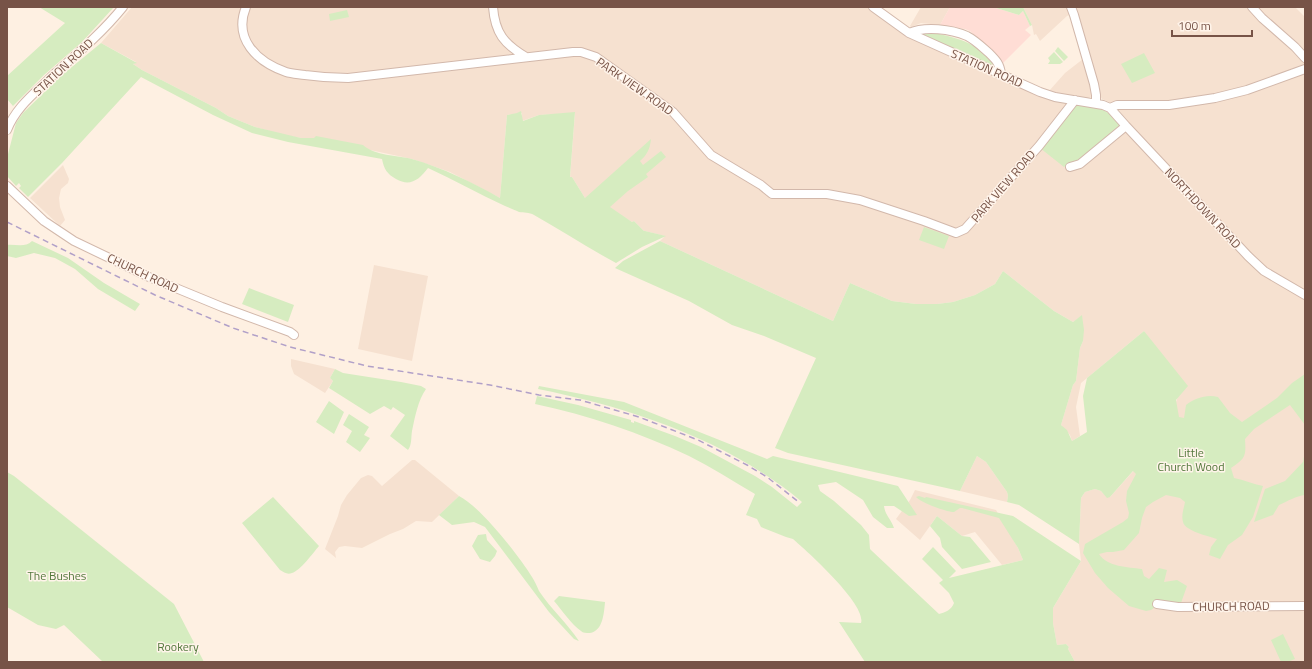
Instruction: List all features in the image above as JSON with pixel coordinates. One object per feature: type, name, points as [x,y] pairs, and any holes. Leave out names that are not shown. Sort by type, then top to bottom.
[{"type":"street","name":"STATION ROAD","points":[[7,130],[14,115],[24,102],[86,46],[123,7]]},
{"type":"street","name":"PARK VIEW ROAD","points":[[246,7],[242,20],[243,33],[249,46],[259,58],[268,64],[288,72],[322,77],[353,78],[526,57],[581,52],[596,57],[673,112],[711,155],[761,185],[772,194],[827,194],[860,200],[924,220],[956,233],[966,229],[1039,146],[1075,100]]},
{"type":"street","points":[[493,7],[497,27],[501,36],[512,49],[526,57]]},
{"type":"street","name":"STATION ROAD","points":[[873,7],[909,33],[1047,95],[1103,104],[1110,108]]},
{"type":"street","points":[[1071,7],[1094,84],[1096,103]]},
{"type":"street","points":[[1252,7],[1305,58]]},
{"type":"street","points":[[909,33],[923,29],[936,29],[966,36],[975,41],[996,59],[1000,67],[1001,74]]},
{"type":"street","points":[[1110,108],[1117,105],[1128,104],[1169,105],[1215,98],[1247,90],[1305,69]]},
{"type":"street","name":"NORTHDOWN ROAD","points":[[1110,108],[1248,256],[1264,271],[1305,295]]},
{"type":"street","points":[[1070,167],[1080,164],[1126,126]]},
{"type":"street","name":"CHURCH ROAD","points":[[7,186],[44,221],[74,240],[149,277],[222,307],[290,332],[294,335]]},
{"type":"street","name":"CHURCH ROAD","points":[[1157,604],[1178,607],[1305,606]]},
{"type":"shaded area","points":[[132,7],[867,7],[902,33],[935,49],[1039,96],[1069,103],[1121,126],[1282,285],[1305,300],[1305,662],[1075,662],[1068,649],[1069,647],[1066,644],[1057,645],[1053,623],[1053,608],[1081,561],[1079,544],[1081,498],[1085,492],[1095,489],[1101,491],[1107,497],[1110,497],[1137,467],[1181,392],[1144,331],[1081,383],[1076,407],[1080,436],[1072,441],[1070,435],[1061,425],[1073,385],[1076,381],[1080,348],[1083,341],[1082,316],[1073,322],[1054,311],[1003,271],[995,284],[975,295],[953,302],[937,304],[916,304],[892,301],[850,283],[833,321],[660,241],[665,236],[644,231],[634,221],[632,222],[609,208],[585,198],[572,177],[570,178],[575,113],[539,115],[522,121],[522,113],[507,115],[500,198],[450,172],[412,159],[314,138],[301,138],[284,135],[255,127],[228,116],[216,108],[142,70],[133,64],[136,62],[101,43]]},
{"type":"shaded area","points":[[921,7],[950,7],[940,25],[921,23],[911,27],[910,26]]},
{"type":"shaded area","points":[[950,7],[993,7],[1019,15],[1023,11],[1030,26],[1025,30],[1031,35],[1003,63],[970,31],[940,25]]},
{"type":"shaded area","points":[[1023,7],[1295,7],[1305,17],[1305,290],[1292,284],[1267,268],[1251,254],[1129,124],[1114,104],[1102,99],[1099,94],[1077,12],[1067,16],[1040,41],[1036,34],[1034,35],[1032,25]]},
{"type":"shaded area","points":[[1083,59],[1093,94],[1091,97],[1087,98],[1056,94],[1049,91],[1065,73]]},
{"type":"shaded area","points":[[63,165],[69,179],[68,183],[61,189],[59,198],[60,207],[65,220],[60,226],[30,198]]},
{"type":"shaded area","points":[[374,265],[428,276],[412,361],[358,349]]},
{"type":"shaded area","points":[[291,359],[335,369],[330,378],[333,381],[325,393],[294,374],[291,366]]},
{"type":"shaded area","points":[[977,456],[986,462],[1007,492],[1007,502],[960,491]]},
{"type":"shaded area","points":[[412,460],[415,460],[459,496],[432,522],[416,521],[403,529],[362,548],[345,546],[339,547],[335,552],[336,558],[325,549],[341,505],[361,478],[368,475],[372,476],[382,486]]},
{"type":"shaded area","points":[[915,490],[996,510],[1018,548],[1023,560],[1002,565],[975,532],[962,536],[937,516],[920,540],[896,519],[910,500]]},
{"type":"green space","points":[[39,7],[114,7],[82,42],[44,75],[13,106],[7,99],[7,76],[65,23]]},
{"type":"green space","points":[[993,7],[1023,7],[1032,25],[1030,26],[1023,11],[1019,15]]},
{"type":"green space","points":[[347,10],[349,17],[330,21],[329,14]]},
{"type":"green space","points":[[935,33],[952,37],[976,47],[989,58],[994,65],[993,67],[919,34]]},
{"type":"green space","points":[[101,43],[137,63],[133,64],[142,70],[216,108],[228,116],[255,127],[301,138],[314,138],[316,136],[363,145],[368,149],[380,153],[412,159],[457,176],[500,198],[507,115],[521,111],[523,121],[539,115],[575,112],[570,177],[572,177],[585,198],[651,139],[648,152],[640,161],[643,165],[661,151],[666,157],[646,174],[648,177],[628,191],[610,207],[632,222],[634,221],[644,231],[666,236],[642,247],[616,263],[532,214],[519,212],[505,206],[428,168],[418,179],[414,181],[401,181],[388,173],[382,159],[288,142],[252,133],[213,115],[141,77],[62,163],[28,197],[19,188],[21,186],[19,183],[16,186],[7,176],[7,158],[16,123],[23,113],[61,76]]},
{"type":"green space","points":[[1058,47],[1068,57],[1064,61],[1055,51]]},
{"type":"green space","points":[[1054,52],[1063,62],[1060,64],[1048,64],[1050,61],[1048,58]]},
{"type":"green space","points":[[1144,53],[1155,73],[1132,83],[1121,64]]},
{"type":"green space","points":[[1076,103],[1102,109],[1111,115],[1121,126],[1080,161],[1071,163],[1064,167],[1040,148]]},
{"type":"green space","points":[[924,227],[949,236],[944,249],[919,240]]},
{"type":"green space","points":[[32,241],[68,258],[104,283],[140,304],[135,311],[98,289],[75,269],[55,258],[34,253],[16,258],[7,256],[7,245],[23,245]]},
{"type":"green space","name":"Little Church Wood","points":[[660,241],[833,321],[850,283],[892,301],[916,304],[937,304],[953,302],[975,295],[995,284],[1003,271],[1054,311],[1073,322],[1082,315],[1084,330],[1083,341],[1080,348],[1076,381],[1073,385],[1061,425],[1067,430],[1072,441],[1087,432],[1083,396],[1087,378],[1144,331],[1188,386],[1176,400],[1179,417],[1184,418],[1186,405],[1201,397],[1214,396],[1218,397],[1230,413],[1242,422],[1277,398],[1292,383],[1305,374],[1305,425],[1290,405],[1254,429],[1245,439],[1244,456],[1240,462],[1231,468],[1234,478],[1263,486],[1253,517],[1242,535],[1228,545],[1220,559],[1209,555],[1211,547],[1217,539],[1197,533],[1188,528],[1182,519],[1185,502],[1180,498],[1166,495],[1146,507],[1139,533],[1124,550],[1099,554],[1107,562],[1112,564],[1142,569],[1144,576],[1149,579],[1159,568],[1167,570],[1164,582],[1177,580],[1187,586],[1181,603],[1164,601],[1151,610],[1146,611],[1129,606],[1108,588],[1095,573],[1083,553],[1085,544],[1128,518],[1129,513],[1126,501],[1127,491],[1136,474],[1133,471],[1110,497],[1107,498],[1101,491],[1095,489],[1085,492],[1081,498],[1079,544],[1019,505],[1007,502],[1007,492],[986,462],[977,456],[960,491],[788,453],[775,448],[816,358],[764,336],[732,325],[689,301],[615,268],[623,261]]},
{"type":"green space","points":[[249,288],[294,305],[288,322],[242,304]]},
{"type":"green space","points":[[335,369],[343,373],[401,382],[421,386],[426,389],[417,409],[411,443],[408,450],[390,436],[405,415],[393,407],[391,410],[384,406],[370,414],[329,388],[333,381],[330,378]]},
{"type":"green space","points":[[539,386],[624,402],[767,459],[773,456],[898,486],[917,515],[909,516],[894,506],[884,506],[894,528],[887,528],[873,517],[863,500],[836,482],[818,485],[820,491],[834,501],[861,525],[869,535],[870,549],[939,614],[948,610],[954,603],[949,593],[939,583],[943,580],[922,559],[933,547],[956,571],[949,578],[1023,560],[1018,548],[999,518],[962,508],[954,512],[946,510],[929,504],[916,497],[926,497],[1013,516],[1081,561],[1053,608],[1053,623],[1057,645],[1066,644],[1069,647],[1068,649],[1075,662],[865,662],[839,622],[861,623],[860,615],[855,604],[835,579],[793,539],[761,527],[757,519],[746,515],[755,494],[697,460],[652,440],[594,419],[535,404],[537,396],[578,405],[631,420],[631,422],[634,423],[634,421],[675,436],[701,447],[755,476],[772,487],[797,507],[802,502],[773,480],[743,461],[678,429],[608,406],[538,389]]},
{"type":"green space","points":[[329,401],[344,412],[334,434],[316,422]]},
{"type":"green space","points":[[349,414],[369,427],[364,435],[370,438],[360,452],[346,442],[352,431],[343,425]]},
{"type":"green space","points":[[1305,451],[1305,495],[1279,505],[1273,515],[1254,522],[1265,489],[1285,481],[1303,462]]},
{"type":"green space","name":"The Bushes","points":[[7,472],[14,476],[174,604],[204,662],[103,662],[64,625],[56,629],[38,625],[7,607]]},
{"type":"green space","points":[[459,496],[478,510],[509,545],[526,568],[544,598],[579,641],[574,639],[549,612],[485,527],[474,522],[452,525],[439,515]]},
{"type":"green space","points":[[273,497],[319,546],[295,572],[290,574],[280,570],[242,523]]},
{"type":"green space","points":[[937,516],[962,536],[970,537],[991,562],[962,569],[942,547],[940,538],[930,526]]},
{"type":"green space","points":[[486,534],[487,540],[497,551],[490,562],[480,559],[472,546],[478,535]]},
{"type":"green space","points":[[559,596],[605,602],[602,621],[598,629],[594,632],[587,633],[578,628],[570,621],[554,601]]},
{"type":"green space","points":[[1283,634],[1295,659],[1287,662],[1281,662],[1271,640]]},
{"type":"railway","points":[[7,222],[155,295],[233,328],[290,347],[367,366],[490,385],[539,395],[580,400],[639,417],[698,440],[747,465],[767,477],[800,503]]},
{"type":"park label","name":"Rookery","points":[[178,646]]}]
